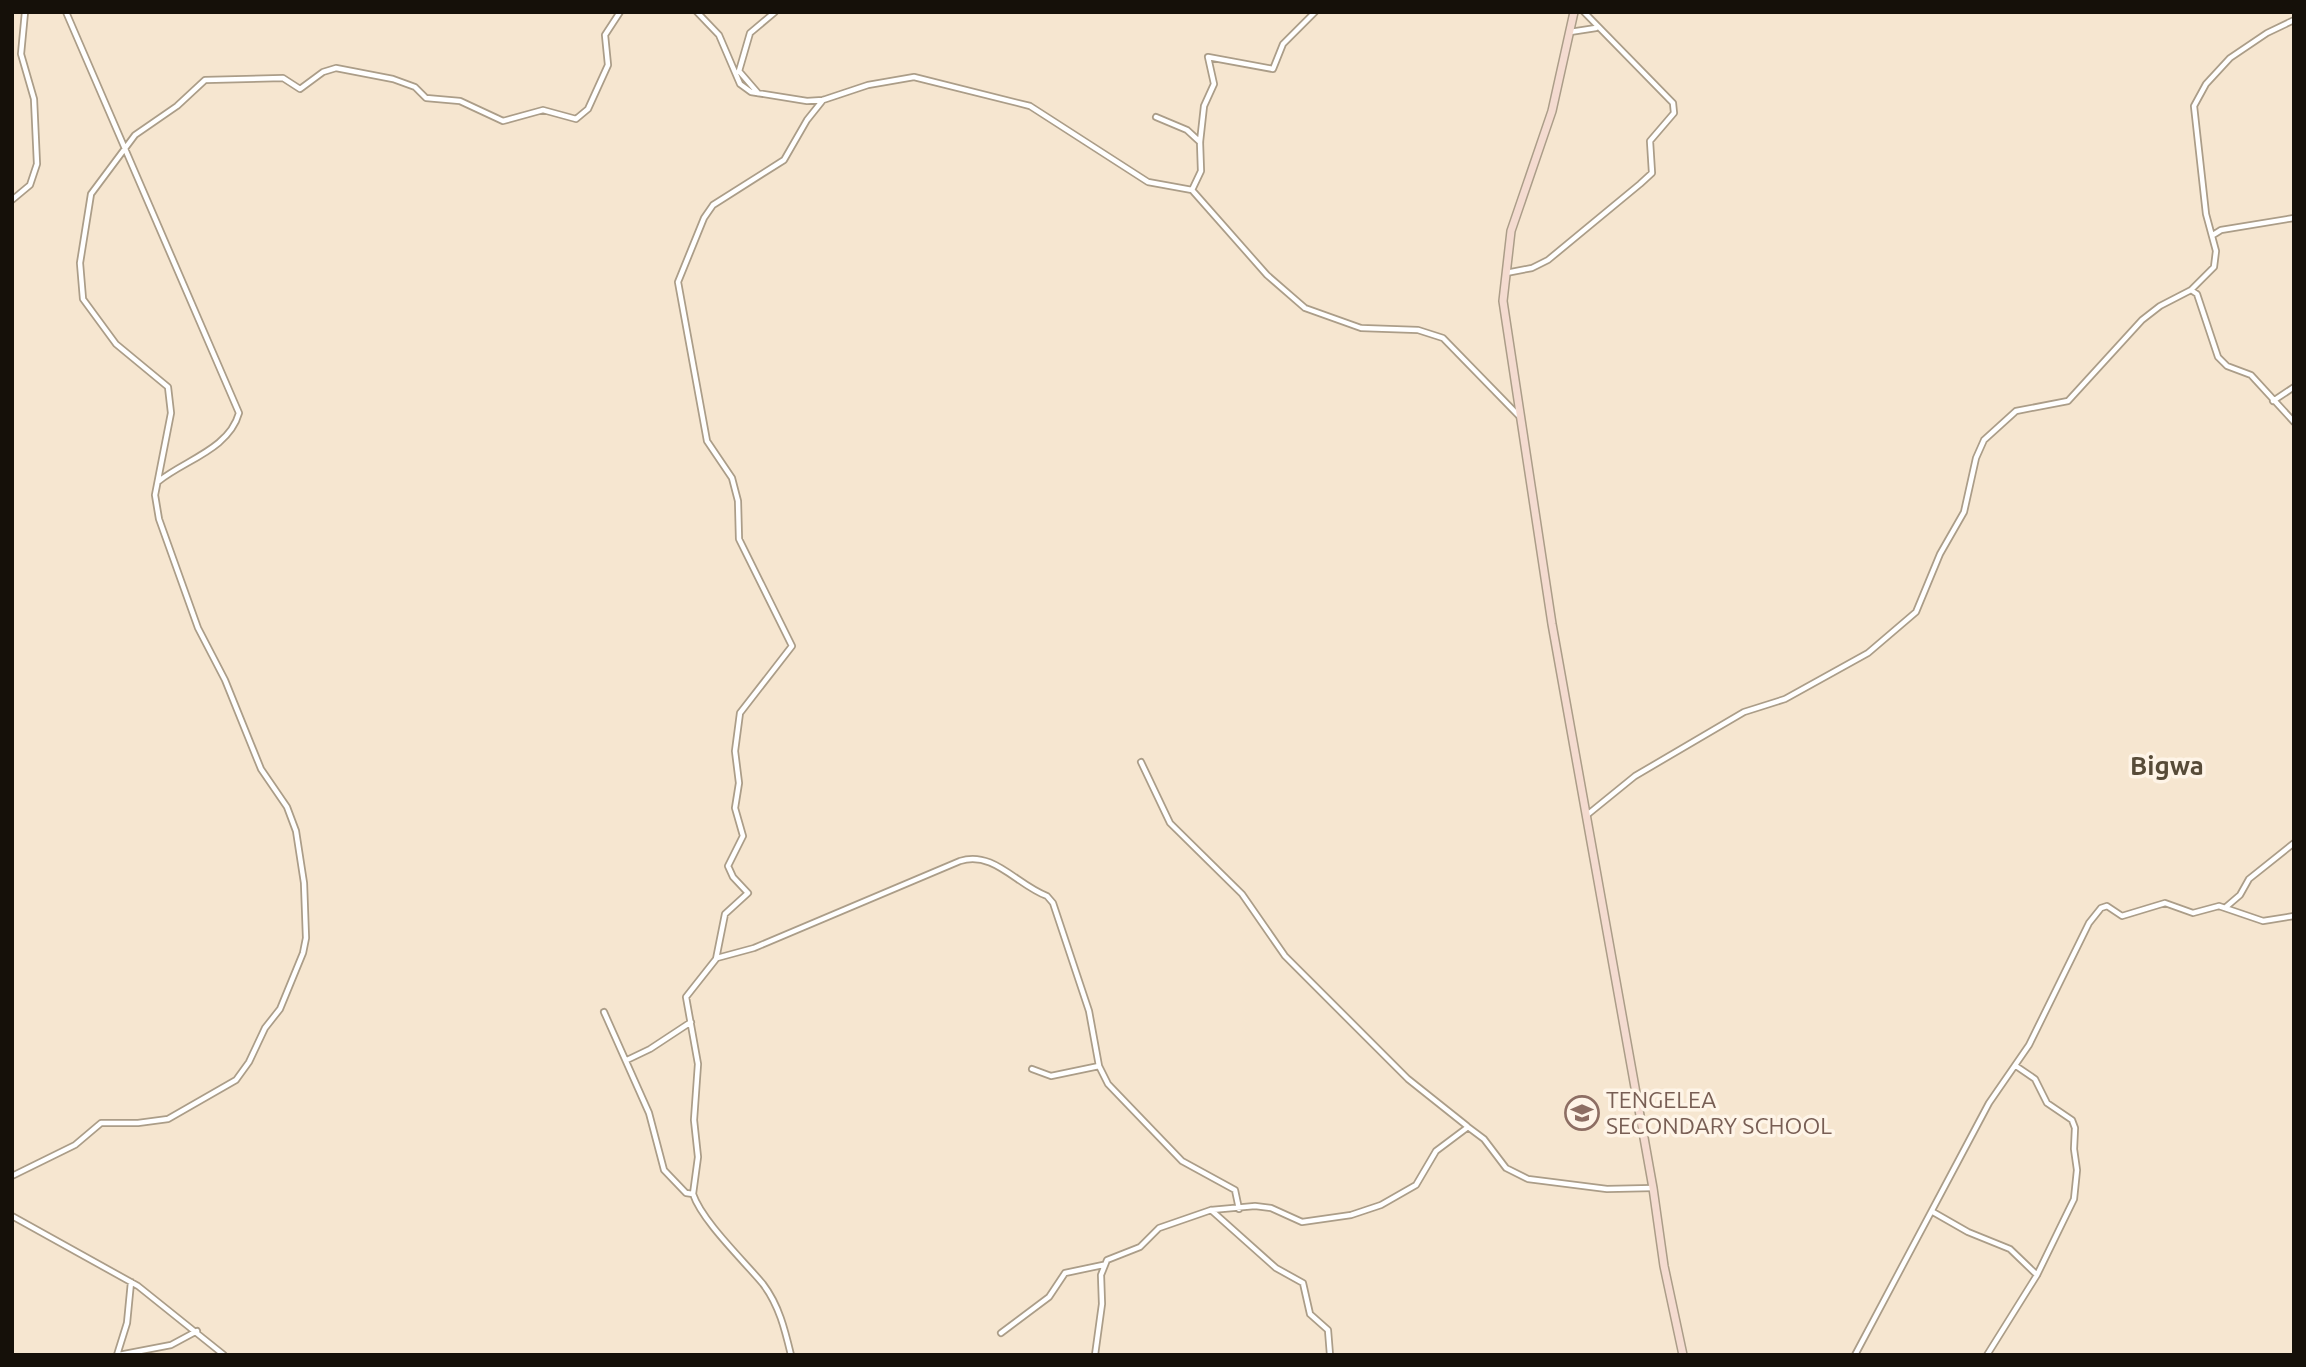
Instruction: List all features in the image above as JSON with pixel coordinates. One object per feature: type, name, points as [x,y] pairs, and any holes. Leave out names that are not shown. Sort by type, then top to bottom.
[{"type":"street","points":[[12,200],[30,185],[37,164],[34,99],[22,54],[25,12]]},
{"type":"street","points":[[66,12],[239,413],[230,430],[198,459],[177,467],[158,481]]},
{"type":"street","points":[[12,1176],[75,1145],[101,1123],[138,1123],[168,1119],[229,1086],[245,1069],[265,1028],[280,1009],[303,953],[306,911],[296,831],[287,807],[261,769],[178,577],[159,519],[155,495],[172,413],[168,387],[108,335],[83,299],[80,263],[89,202],[100,178],[135,135],[208,79],[283,78],[300,89],[323,72],[336,68],[393,79],[415,87],[426,98],[460,101],[503,121],[543,110],[576,119],[588,109],[608,65],[605,35],[620,12]]},
{"type":"street","points":[[697,12],[719,35],[740,84],[748,91],[758,94],[823,100],[899,78],[922,78],[1030,106],[1148,182],[1192,190],[1266,275],[1306,308],[1361,328],[1418,330],[1443,338],[1521,418]]},
{"type":"street","points":[[758,94],[739,71],[750,33],[775,12]]},
{"type":"street","points":[[1192,190],[1203,165],[1200,142],[1205,103],[1214,84],[1210,55],[1273,69],[1283,44],[1315,12]]},
{"type":"street","points":[[1574,12],[1548,124],[1511,232],[1503,301],[1552,624],[1653,1188],[1664,1266],[1683,1355]]},
{"type":"street","points":[[1506,273],[1532,268],[1548,260],[1652,173],[1648,150],[1650,141],[1674,113],[1673,103],[1596,28],[1584,12]]},
{"type":"street","points":[[1586,815],[1650,767],[1744,712],[1784,699],[1846,666],[1898,630],[1916,612],[1940,554],[1960,522],[1976,458],[1984,440],[2016,411],[2068,401],[2142,320],[2160,306],[2191,290],[2214,267],[2217,258],[2206,214],[2204,178],[2196,138],[2197,99],[2206,84],[2230,58],[2267,33],[2294,20]]},
{"type":"street","points":[[1570,32],[1596,28]]},
{"type":"street","points":[[693,1194],[698,1157],[694,1120],[698,1064],[687,992],[716,959],[721,945],[722,919],[748,893],[733,877],[728,866],[743,836],[736,808],[738,783],[735,751],[740,713],[792,646],[739,539],[738,500],[732,478],[707,441],[678,282],[709,210],[721,198],[741,190],[785,160],[807,120],[823,100]]},
{"type":"street","points":[[1156,117],[1187,131],[1200,142]]},
{"type":"street","points":[[2213,235],[2221,230],[2294,218]]},
{"type":"street","points":[[2191,290],[2197,294],[2218,357],[2227,366],[2251,375],[2294,422]]},
{"type":"street","points":[[2273,401],[2294,387]]},
{"type":"street","points":[[1141,762],[1170,822],[1242,894],[1285,956],[1408,1079],[1484,1139],[1506,1168],[1528,1179],[1607,1189],[1653,1188]]},
{"type":"street","points":[[2225,907],[2240,895],[2249,879],[2294,843]]},
{"type":"street","points":[[716,959],[754,948],[960,861],[980,857],[1047,896],[1053,903],[1089,1011],[1099,1066],[1119,1097],[1182,1161],[1235,1190],[1239,1209]]},
{"type":"street","points":[[1855,1355],[1989,1103],[2016,1066],[2089,923],[2101,908],[2107,906],[2122,916],[2165,903],[2193,913],[2213,906],[2225,907],[2263,921],[2294,916]]},
{"type":"street","points":[[604,1012],[653,1125],[664,1170],[686,1193],[693,1194],[769,1293],[779,1311],[791,1355]]},
{"type":"street","points":[[627,1060],[650,1049],[691,1022]]},
{"type":"street","points":[[1032,1069],[1051,1076],[1099,1066]]},
{"type":"street","points":[[1987,1355],[2037,1275],[2074,1199],[2077,1170],[2075,1128],[2069,1117],[2044,1100],[2035,1079],[2016,1066]]},
{"type":"street","points":[[1001,1334],[1049,1297],[1065,1273],[1076,1268],[1103,1265],[1110,1258],[1145,1244],[1159,1228],[1210,1210],[1255,1206],[1271,1208],[1302,1222],[1351,1215],[1381,1205],[1416,1185],[1436,1151],[1468,1127]]},
{"type":"street","points":[[1210,1210],[1276,1268],[1303,1283],[1310,1314],[1328,1330],[1331,1355]]},
{"type":"street","points":[[1933,1212],[1968,1232],[2010,1249],[2037,1275]]},
{"type":"street","points":[[12,1216],[131,1282],[197,1331],[224,1355]]},
{"type":"street","points":[[1094,1355],[1101,1317],[1103,1265]]},
{"type":"street","points":[[131,1282],[127,1323],[118,1355],[171,1345],[197,1331]]},
{"type":"place","name":"TENGELEA SECONDARY SCHOOL","points":[[1582,1113]]},
{"type":"district","name":"Bigwa","points":[[2167,766]]}]
